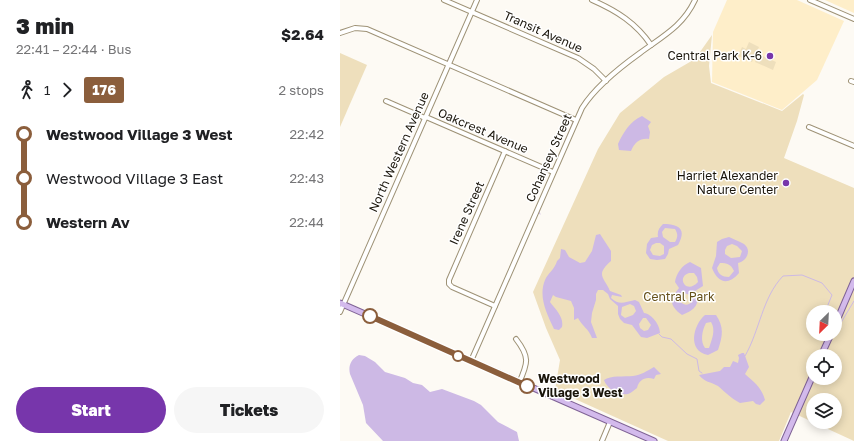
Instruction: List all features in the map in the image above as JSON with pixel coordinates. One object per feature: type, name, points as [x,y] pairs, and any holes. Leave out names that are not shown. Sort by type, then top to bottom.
[{"type":"main road","points":[[842,309],[854,281]]},
{"type":"main road","points":[[342,304],[654,441]]},
{"type":"main road","points":[[784,441],[809,385]]},
{"type":"street","name":"Transit Avenue","points":[[444,0],[578,58],[594,69],[606,81]]},
{"type":"street","name":"North Western Avenue","points":[[340,312],[342,304],[477,0]]},
{"type":"street","points":[[592,0],[615,10],[624,16],[639,30],[651,45]]},
{"type":"street","name":"Cohansey Street","points":[[471,361],[576,120],[587,101],[606,81],[626,64],[668,34],[681,22],[691,9],[695,0]]},
{"type":"street","points":[[810,0],[854,19]]},
{"type":"street","points":[[340,33],[355,28],[363,28],[576,120]]},
{"type":"street","name":"Oakcrest Avenue","points":[[386,101],[554,172]]},
{"type":"street","points":[[809,127],[854,146]]},
{"type":"street","name":"Irene Street","points":[[495,306],[452,287],[449,284],[449,280],[505,151]]},
{"type":"street","points":[[516,339],[524,351],[526,359],[526,368],[519,383]]},
{"type":"street","points":[[602,441],[610,422]]},
{"type":"shaded area","name":"Central Park K-6","points":[[727,0],[797,0],[844,21],[817,80],[782,110],[712,82],[713,32]]},
{"type":"shaded area","points":[[825,0],[854,0],[854,13]]},
{"type":"shaded area","points":[[642,116],[651,122],[648,126],[650,132],[649,139],[638,141],[631,151],[619,150],[618,144],[630,124]]},
{"type":"shaded area","points":[[663,224],[669,224],[680,228],[682,235],[681,240],[678,245],[669,249],[665,259],[650,259],[646,253],[647,244],[651,238],[658,237],[659,228]],"holes":[[[665,228],[675,229],[677,232],[677,239],[675,242],[670,242],[663,237],[662,232]],[[660,243],[664,246],[664,254],[660,256],[653,255],[650,250],[652,245]]]},
{"type":"shaded area","points":[[600,234],[611,251],[611,261],[603,270],[603,279],[610,291],[621,295],[622,297],[612,295],[611,298],[620,303],[635,300],[639,302],[644,313],[650,315],[655,320],[659,327],[660,333],[647,338],[641,337],[632,325],[624,323],[620,319],[618,314],[618,306],[603,290],[598,290],[596,294],[596,300],[592,313],[591,322],[597,338],[592,338],[578,318],[574,320],[574,308],[571,301],[553,295],[550,302],[562,320],[562,327],[559,330],[554,329],[544,305],[542,293],[545,280],[560,258],[561,249],[565,250],[569,257],[580,263],[585,262],[592,251],[596,235]],"holes":[[[630,304],[634,306],[636,311],[633,315],[625,318],[621,315],[622,307]],[[643,318],[646,318],[651,325],[648,330],[644,331],[640,328],[639,324]]]},
{"type":"shaded area","points":[[729,237],[744,244],[748,249],[746,258],[738,263],[739,273],[731,280],[727,281],[720,280],[712,268],[716,256],[717,242]],"holes":[[[732,244],[737,246],[742,251],[740,257],[731,258],[725,254],[727,246]],[[720,263],[725,263],[732,267],[734,271],[729,277],[722,276],[718,272],[717,268]]]},
{"type":"shaded area","points":[[690,262],[701,268],[703,286],[695,291],[697,296],[696,306],[682,315],[674,307],[672,299],[679,288],[675,282],[677,276],[680,270]],"holes":[[[694,273],[698,282],[694,286],[690,287],[686,286],[683,281],[685,275]],[[684,293],[690,295],[692,298],[692,302],[686,305],[678,299],[680,295]]]},
{"type":"shaded area","points":[[705,315],[716,315],[719,319],[722,331],[718,350],[708,355],[701,353],[695,343],[695,331],[701,319]],"holes":[[[711,322],[713,335],[709,348],[705,348],[702,339],[703,329],[706,323]]]},
{"type":"shaded area","points":[[744,353],[749,367],[745,374],[757,386],[764,396],[765,400],[760,405],[753,401],[740,403],[718,386],[705,381],[699,375],[720,371],[724,367],[730,367],[733,361],[738,363],[738,355]]},
{"type":"shaded area","points":[[359,355],[365,356],[375,362],[385,372],[422,385],[430,392],[442,389],[474,401],[481,405],[498,422],[517,432],[519,441],[383,441],[366,423],[363,405],[350,374],[349,368],[351,363]]},
{"type":"shaded area","points":[[654,367],[661,374],[656,375],[654,379],[643,379],[637,388],[628,394],[617,393],[608,386],[604,380],[607,378],[644,373]]},
{"type":"green space","name":"Central Park","points":[[712,35],[709,66],[711,83],[782,111],[803,94],[797,121],[784,158],[854,188],[854,441],[828,429],[842,429],[842,393],[806,393],[806,419],[791,412],[779,441],[668,441],[555,390],[560,360],[546,328],[533,292],[598,149],[620,113],[664,77],[695,59]]},
{"type":"green space","points":[[749,42],[759,47],[752,62],[738,56],[742,47],[746,49]]},
{"type":"green space","points":[[340,53],[367,65],[340,127]]},
{"type":"green space","points":[[758,54],[776,62],[773,70],[755,62]]},
{"type":"waterway","points":[[449,0],[467,8]]},
{"type":"waterway","points":[[447,62],[453,49]]},
{"type":"waterway","points":[[556,163],[573,122],[572,120]]},
{"type":"waterway","points":[[538,210],[540,214]]},
{"type":"waterway","points":[[745,356],[770,294],[783,276],[802,275],[822,283],[832,295],[828,305]]},
{"type":"waterway","points":[[842,321],[854,301]]},
{"type":"waterway","points":[[659,334],[662,337],[671,339],[687,354],[697,359],[699,371],[702,373]]},
{"type":"bus line","name":"176","points":[[370,316],[527,386]]},
{"type":"place","name":"Central Park K-6","points":[[770,56]]},
{"type":"place","name":"Harriet Alexander Nature Center","points":[[786,183]]},
{"type":"place","name":"Westwood Village 3 West","points":[[527,386]]}]
